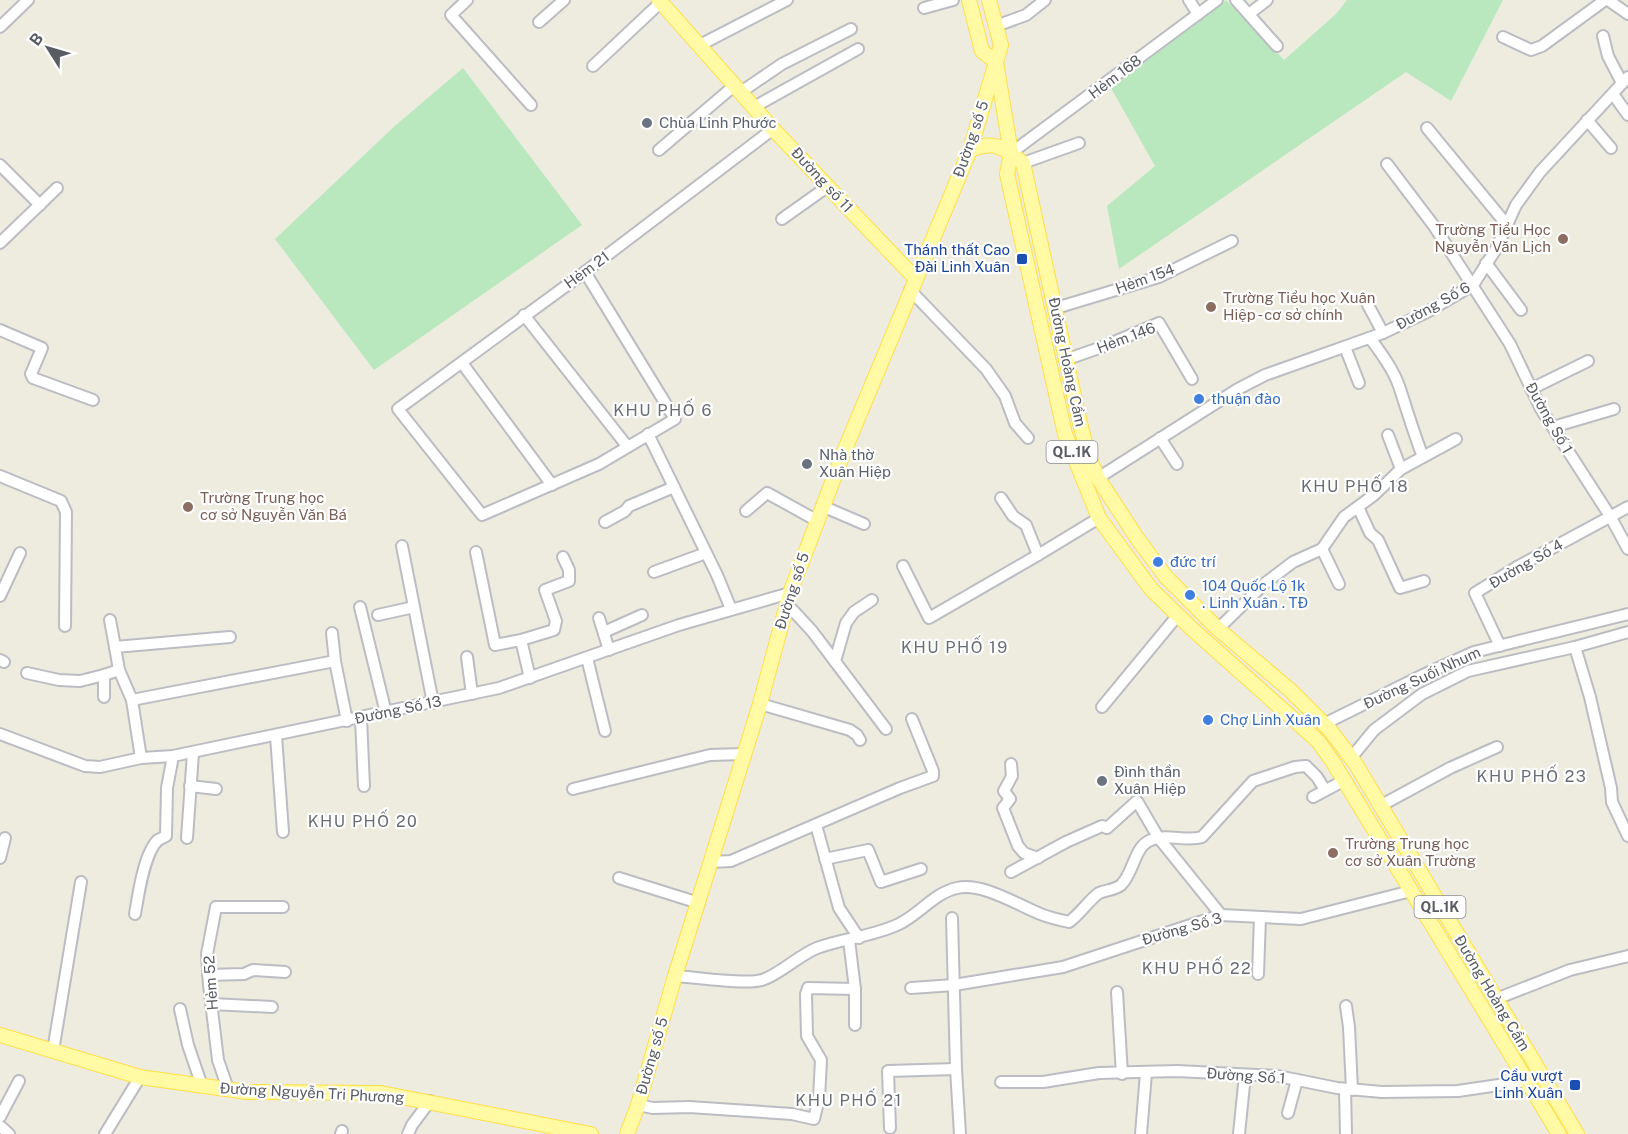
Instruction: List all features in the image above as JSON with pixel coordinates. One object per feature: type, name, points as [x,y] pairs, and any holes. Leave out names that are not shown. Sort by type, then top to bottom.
[{"type":"main road","name":"Đường Hoàng Cầm","points":[[969,0],[982,51],[996,62]]},
{"type":"main road","name":"Đường Hoàng Cầm","points":[[989,0],[1001,45],[996,62],[1011,153],[1007,174],[1065,434],[1099,518],[1151,589],[1318,741],[1345,780],[1559,1134]]},
{"type":"main road","name":"Đường số 11","points":[[660,1],[913,284]]},
{"type":"main road","name":"Đường số 5","points":[[627,1134],[638,1105],[675,976],[760,704],[788,598],[816,520],[970,150],[996,62]]},
{"type":"main road","points":[[970,150],[981,145],[992,144],[1011,153],[1023,163]]},
{"type":"main road","name":"Đường Hoàng Cầm","points":[[1023,163],[1056,308],[1065,360],[1089,458],[1098,478],[1137,538],[1166,577],[1218,629],[1290,690],[1324,724],[1352,758],[1577,1134]]},
{"type":"main road","name":"Đường Nguyễn Tri Phương","points":[[0,1035],[140,1077],[256,1092],[381,1094],[430,1101],[591,1134]]},
{"type":"street","points":[[0,27],[28,0]]},
{"type":"street","points":[[467,0],[451,15],[531,105]]},
{"type":"street","points":[[539,22],[564,0]]},
{"type":"street","points":[[700,45],[788,0]]},
{"type":"street","points":[[924,8],[953,0]]},
{"type":"street","points":[[996,26],[1026,15],[1045,0]]},
{"type":"street","points":[[1189,0],[1198,14]]},
{"type":"street","name":"Hẻm 168","points":[[1011,153],[1217,0]]},
{"type":"street","points":[[1236,0],[1276,46]]},
{"type":"street","points":[[1249,14],[1268,0]]},
{"type":"street","points":[[1503,37],[1531,50],[1542,46],[1606,0],[1628,15]]},
{"type":"street","points":[[593,66],[660,1]]},
{"type":"street","points":[[659,150],[738,88],[851,29]]},
{"type":"street","points":[[1603,36],[1608,56],[1625,80]]},
{"type":"street","points":[[754,107],[858,49]]},
{"type":"street","name":"Đường Số 6","points":[[1098,478],[1238,388],[1265,375],[1383,333],[1427,312],[1473,285],[1496,249],[1516,205],[1540,172],[1625,80]]},
{"type":"street","points":[[1613,94],[1628,115]]},
{"type":"street","points":[[1587,120],[1611,148]]},
{"type":"street","points":[[1427,128],[1506,225]]},
{"type":"street","name":"Hẻm 21","points":[[552,485],[482,515],[398,409],[585,272],[773,129]]},
{"type":"street","points":[[1023,163],[1079,143]]},
{"type":"street","name":"Đường Số 1","points":[[1387,164],[1434,226],[1510,344],[1531,389],[1628,549]]},
{"type":"street","points":[[0,165],[40,205]]},
{"type":"street","points":[[782,219],[827,187]]},
{"type":"street","points":[[0,243],[57,189]]},
{"type":"street","name":"Hẻm 154","points":[[1056,308],[1159,277],[1232,241]]},
{"type":"street","points":[[1486,263],[1521,310]]},
{"type":"street","points":[[462,363],[552,485],[599,464],[675,419],[585,272]]},
{"type":"street","points":[[913,284],[986,369],[1005,396],[1015,423],[1028,438]]},
{"type":"street","points":[[1368,305],[1383,333]]},
{"type":"street","points":[[524,315],[627,447]]},
{"type":"street","name":"Hẻm 146","points":[[1065,360],[1102,347],[1159,322],[1192,379]]},
{"type":"street","points":[[0,330],[42,348],[32,374],[33,378],[93,400]]},
{"type":"street","points":[[1370,338],[1387,362],[1399,385],[1404,406],[1423,457]]},
{"type":"street","points":[[1345,347],[1359,382]]},
{"type":"street","points":[[1531,389],[1588,361]]},
{"type":"street","points":[[1553,427],[1614,409]]},
{"type":"street","points":[[648,434],[717,575],[731,609]]},
{"type":"street","points":[[1388,435],[1401,469]]},
{"type":"street","points":[[1160,438],[1177,464]]},
{"type":"street","points":[[1218,629],[1264,584],[1293,562],[1322,549],[1344,517],[1374,495],[1401,469],[1456,439]]},
{"type":"street","points":[[0,476],[61,501],[66,512],[65,626]]},
{"type":"street","points":[[605,522],[625,511],[629,506],[674,487]]},
{"type":"street","points":[[746,511],[767,493],[816,520]]},
{"type":"street","points":[[1001,498],[1013,516],[1026,525],[1038,555]]},
{"type":"street","points":[[822,506],[864,524]]},
{"type":"street","points":[[1358,507],[1370,533],[1378,540],[1400,588],[1424,581]]},
{"type":"street","name":"Đường Số 4","points":[[1500,646],[1475,593],[1517,567],[1628,507]]},
{"type":"street","points":[[903,566],[929,618],[1099,518]]},
{"type":"street","points":[[402,546],[433,703]]},
{"type":"street","points":[[1322,549],[1339,584]]},
{"type":"street","points":[[476,552],[495,645],[554,630],[556,621],[545,590],[569,581],[569,570],[563,557]]},
{"type":"street","points":[[0,596],[20,553]]},
{"type":"street","points":[[654,572],[706,553]]},
{"type":"street","points":[[788,598],[886,729]]},
{"type":"street","name":"Đường Số 13","points":[[0,734],[85,766],[100,767],[141,758],[193,753],[499,688],[679,625],[731,609],[788,598]]},
{"type":"street","points":[[835,661],[846,623],[854,612],[872,600]]},
{"type":"street","points":[[360,607],[386,713]]},
{"type":"street","points":[[378,615],[414,607]]},
{"type":"street","name":"Đường Suối Nhum","points":[[1324,724],[1474,652],[1628,614]]},
{"type":"street","points":[[604,632],[642,615]]},
{"type":"street","points":[[1102,706],[1178,615]]},
{"type":"street","points":[[599,618],[609,650]]},
{"type":"street","points":[[110,620],[119,670],[132,700],[141,758]]},
{"type":"street","points":[[1352,758],[1374,730],[1422,694],[1468,671],[1575,647],[1628,632]]},
{"type":"street","points":[[332,633],[347,721]]},
{"type":"street","points":[[115,647],[230,637]]},
{"type":"street","points":[[521,640],[530,678]]},
{"type":"street","points":[[1575,647],[1590,697],[1611,788],[1612,802],[1628,836]]},
{"type":"street","points":[[467,657],[472,694]]},
{"type":"street","points":[[587,658],[605,730]]},
{"type":"street","points":[[132,700],[335,661]]},
{"type":"street","points":[[27,673],[59,680],[80,681],[119,670]]},
{"type":"street","points":[[104,675],[104,697]]},
{"type":"street","points":[[760,704],[849,730],[860,740]]},
{"type":"street","points":[[361,718],[364,786]]},
{"type":"street","points":[[711,862],[731,861],[933,776],[912,719]]},
{"type":"street","points":[[276,736],[283,832]]},
{"type":"street","points":[[1380,806],[1450,768],[1497,747]]},
{"type":"street","points":[[187,838],[193,753]]},
{"type":"street","points":[[573,789],[719,753],[744,754]]},
{"type":"street","points":[[135,914],[143,873],[151,852],[158,840],[166,836],[167,788],[173,756]]},
{"type":"street","points":[[1011,764],[1012,776],[1004,791],[1010,799],[1003,808],[1018,846],[1024,853],[1038,858]]},
{"type":"street","points":[[675,976],[762,980],[815,949],[901,923],[936,897],[957,888],[974,889],[1009,898],[1043,915],[1069,922],[1101,892],[1120,886],[1130,872],[1142,847],[1148,841],[1167,836],[1193,839],[1202,837],[1253,781],[1295,767],[1306,766],[1325,790]]},
{"type":"street","points":[[1313,797],[1345,780]]},
{"type":"street","points":[[190,786],[216,789]]},
{"type":"street","points":[[1011,872],[1102,826],[1107,828],[1137,801],[1148,816],[1158,837],[1221,915]]},
{"type":"street","points":[[816,825],[839,908],[854,939],[855,1025]]},
{"type":"street","points":[[0,858],[5,838]]},
{"type":"street","points":[[825,859],[868,850],[881,882],[921,869]]},
{"type":"street","points":[[619,878],[699,903]]},
{"type":"street","points":[[53,1051],[81,882]]},
{"type":"street","name":"Đường Số 3","points":[[911,988],[954,984],[1063,967],[1221,915],[1284,919],[1309,918],[1411,891]]},
{"type":"street","name":"Hẻm 52","points":[[228,1089],[218,1060],[208,975],[207,954],[216,907],[283,907]]},
{"type":"street","points":[[1258,974],[1260,917]]},
{"type":"street","points":[[952,918],[960,1134]]},
{"type":"street","points":[[1496,999],[1570,970],[1628,956]]},
{"type":"street","points":[[208,975],[244,974],[253,970],[285,972]]},
{"type":"street","points":[[638,1105],[652,1108],[689,1107],[792,1114],[814,1119],[819,1098],[821,1060],[807,1036],[806,994],[808,988],[855,989]]},
{"type":"street","points":[[1117,992],[1122,1074]]},
{"type":"street","points":[[212,1004],[272,1007]]},
{"type":"street","points":[[1346,1006],[1349,1027],[1346,1134]]},
{"type":"street","points":[[180,1009],[188,1044],[202,1086]]},
{"type":"street","points":[[890,1128],[888,1071],[956,1069]]},
{"type":"street","name":"Đường Số 1","points":[[1001,1082],[1043,1082],[1099,1073],[1177,1071],[1278,1076],[1349,1089],[1382,1092],[1458,1091],[1526,1081]]},
{"type":"street","points":[[1141,1134],[1146,1073]]},
{"type":"street","points":[[1239,1134],[1245,1075]]},
{"type":"street","points":[[105,1134],[140,1077]]},
{"type":"street","points":[[1288,1113],[1297,1080]]},
{"type":"street","points":[[0,1117],[19,1081]]},
{"type":"street","points":[[408,1134],[430,1101]]},
{"type":"street","points":[[0,1126],[9,1134]]},
{"type":"green space","points":[[1226,0],[1284,60],[1336,14],[1347,0],[1503,0],[1451,101],[1406,72],[1119,269],[1107,206],[1155,166],[1111,88]]},
{"type":"green space","points":[[463,68],[582,225],[374,370],[275,239],[396,125]]},
{"type":"place","name":"Chùa Linh Phước","points":[[647,123]]},
{"type":"place","name":"Trường Tiểu Học Nguyễn Văn Lịch","points":[[1563,239]]},
{"type":"place","name":"Thánh thất Cao Đài Linh Xuân","points":[[1022,259]]},
{"type":"place","name":"Trường Tiểu học Xuân Hiệp - cơ sở chính","points":[[1211,307]]},
{"type":"place","name":"thuận đào","points":[[1199,399]]},
{"type":"place","name":"Nhà thờ Xuân Hiệp","points":[[807,464]]},
{"type":"place","name":"Trường Trung học cơ sở Nguyễn Văn Bá","points":[[188,507]]},
{"type":"place","name":"đức trí","points":[[1158,562]]},
{"type":"place","name":"104 Quốc Lộ 1k . Linh Xuân . TĐ","points":[[1190,595]]},
{"type":"place","name":"Chợ Linh Xuân","points":[[1208,720]]},
{"type":"place","name":"Đình thần Xuân Hiệp","points":[[1102,781]]},
{"type":"place","name":"Trường Trung học cơ sở Xuân Trường","points":[[1333,853]]},
{"type":"place","name":"Cầu vượt Linh Xuân","points":[[1575,1085]]},
{"type":"district","name":"KHU PHỐ 6","points":[[663,410]]},
{"type":"district","name":"KHU PHỐ 18","points":[[1355,486]]},
{"type":"district","name":"KHU PHỐ 19","points":[[955,647]]},
{"type":"district","name":"KHU PHỐ 23","points":[[1532,776]]},
{"type":"district","name":"KHU PHỐ 20","points":[[363,821]]},
{"type":"district","name":"KHU PHỐ 22","points":[[1197,968]]},
{"type":"district","name":"KHU PHỐ 21","points":[[849,1100]]}]
